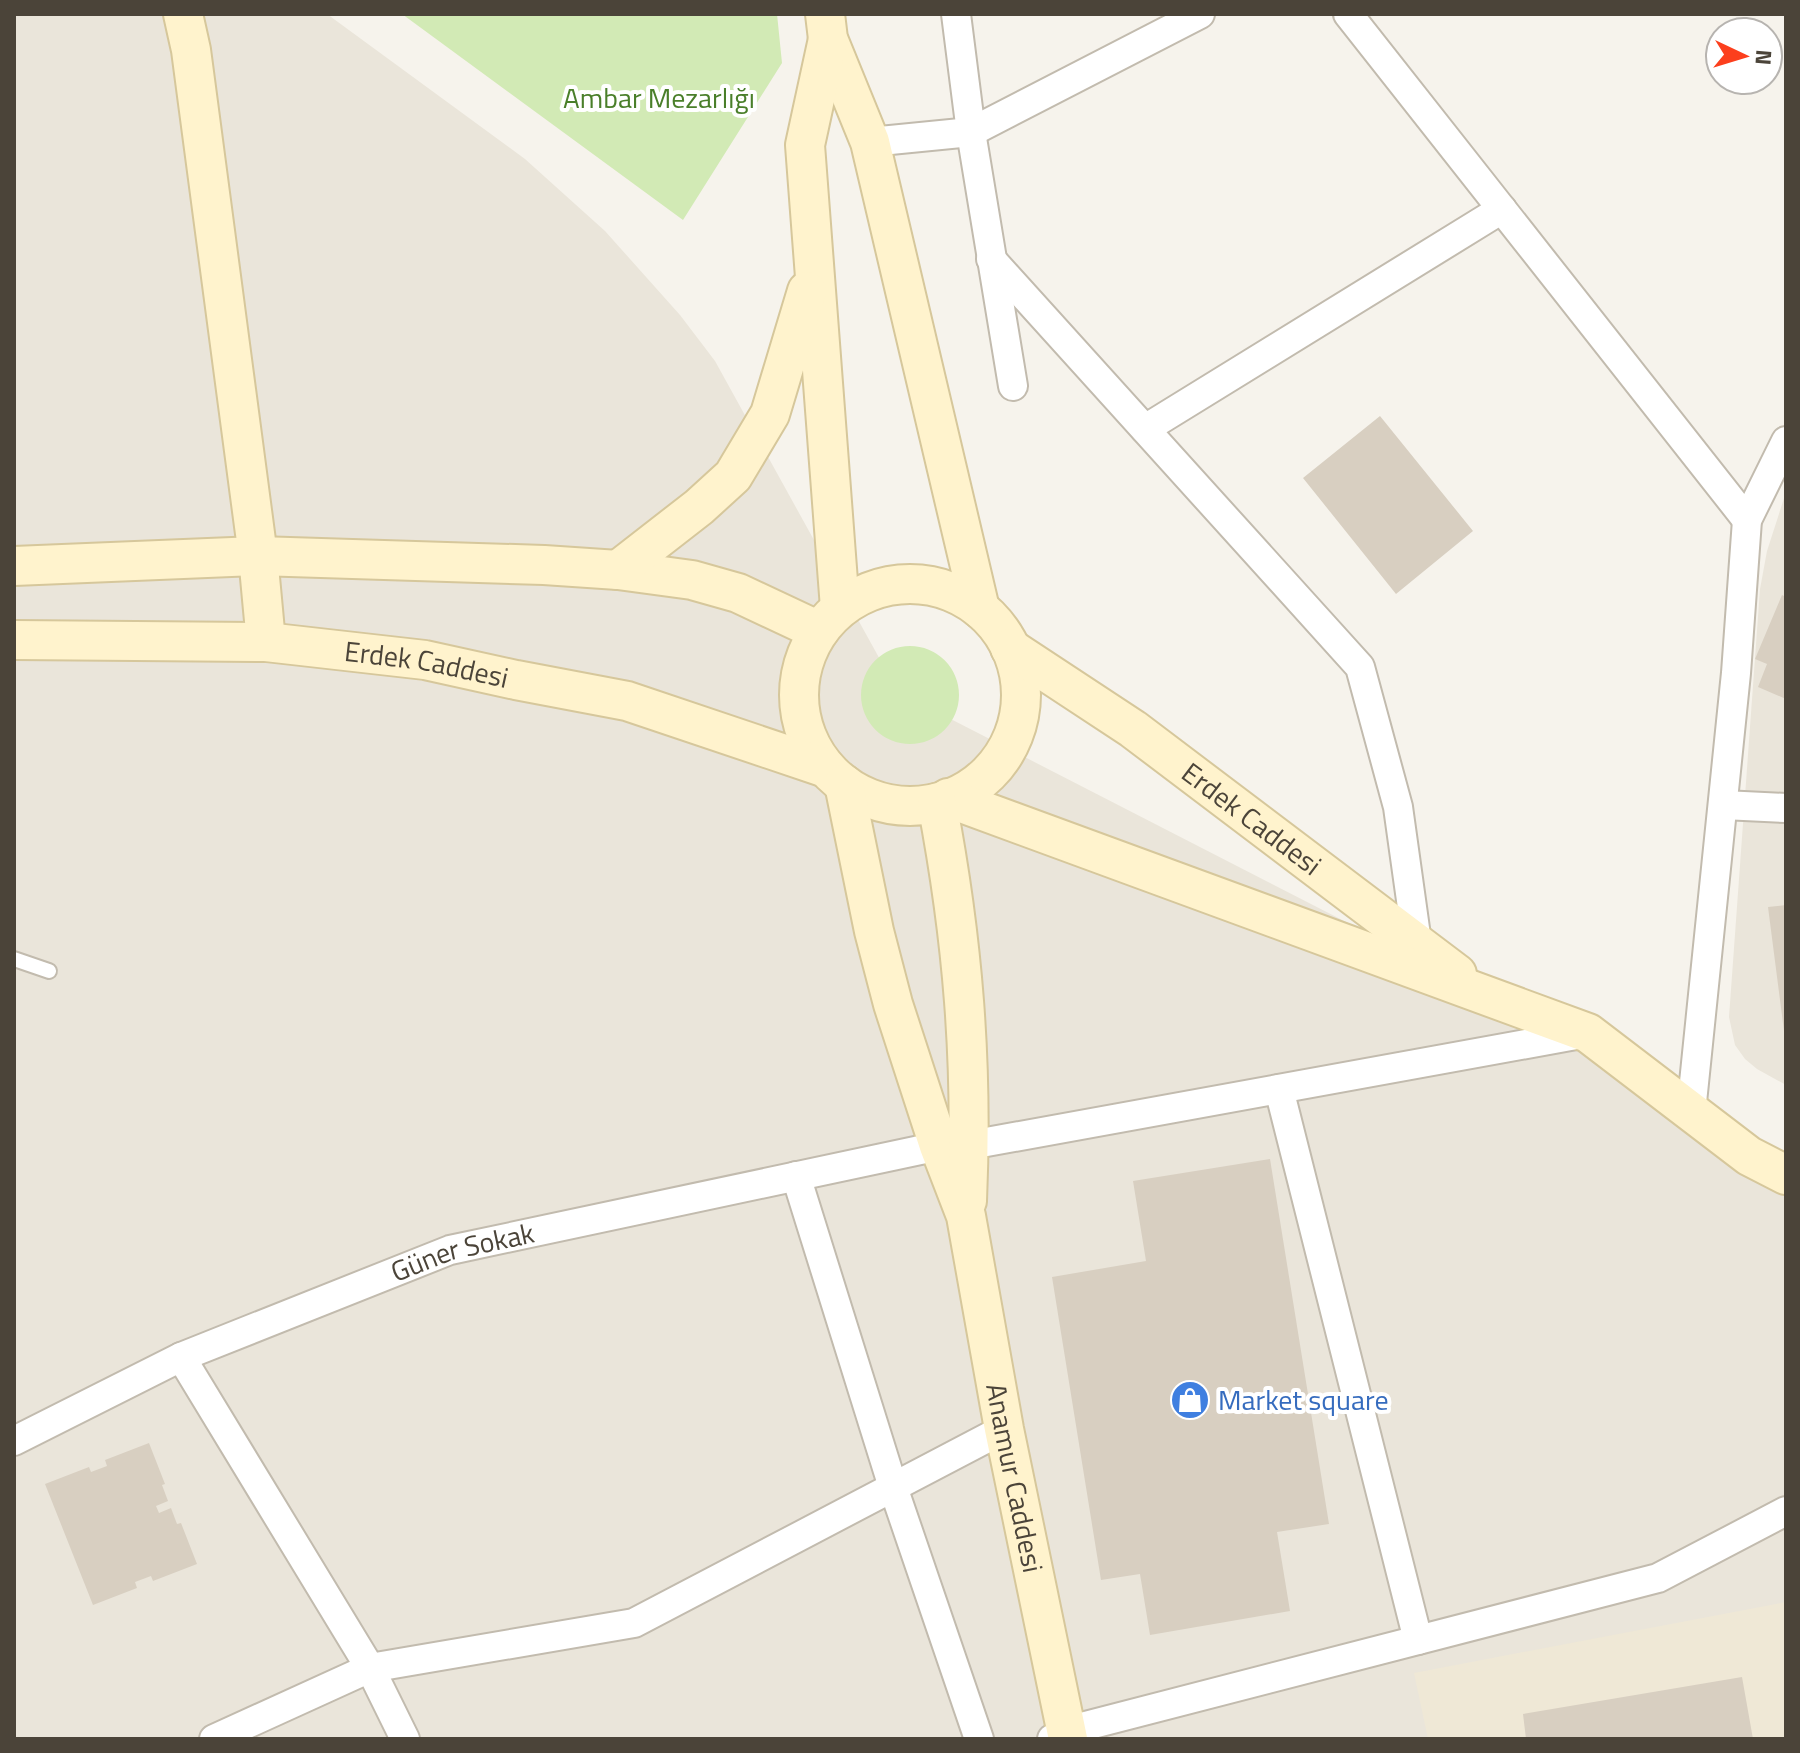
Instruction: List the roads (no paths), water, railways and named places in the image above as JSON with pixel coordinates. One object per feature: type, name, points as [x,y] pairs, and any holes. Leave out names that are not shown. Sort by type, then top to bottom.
[{"type":"street","points":[[183,14],[191,50],[258,556],[266,642]]},
{"type":"street","points":[[956,14],[971,132],[1013,386]]},
{"type":"street","points":[[870,142],[971,132],[1200,14]]},
{"type":"street","points":[[1348,14],[1747,520]]},
{"type":"street","points":[[827,27],[870,142],[980,609]]},
{"type":"street","points":[[827,27],[805,145],[815,265],[830,620]]},
{"type":"street","points":[[1145,429],[1502,209]]},
{"type":"street","points":[[991,259],[1360,667],[1398,807],[1417,943]]},
{"type":"street","points":[[618,570],[699,507],[733,476],[770,414],[815,265]]},
{"type":"street","points":[[1691,1112],[1723,805],[1747,520],[1786,441]]},
{"type":"street","points":[[14,566],[258,556],[544,565],[618,570],[692,580],[830,620]]},
{"type":"street","points":[[835,776],[865,797],[888,804],[913,806],[942,801],[980,781],[997,763],[1010,742],[1018,719],[1018,671],[1010,648],[997,627],[980,609],[959,595],[935,587],[911,584],[885,586],[861,594],[830,620],[808,649],[799,690],[805,732],[835,776],[878,946],[915,1075],[954,1146]]},
{"type":"street","name":"Erdek Caddesi","points":[[14,640],[266,642],[425,660],[627,701],[835,776]]},
{"type":"street","name":"Erdek Caddesi","points":[[1010,648],[1133,729],[1488,997]]},
{"type":"street","name":"Erdek Caddesi","points":[[942,801],[1588,1033],[1749,1156],[1786,1175]]},
{"type":"street","name":"Anamur Caddesi","points":[[942,801],[962,962],[969,1073],[954,1146],[1062,1736]]},
{"type":"street","points":[[1723,805],[1786,808]]},
{"type":"street","name":"Güner Sokak","points":[[14,1441],[181,1357],[450,1250],[796,1176],[1588,1033]]},
{"type":"street","points":[[1279,1089],[1418,1640]]},
{"type":"street","points":[[796,1176],[893,1487],[979,1739]]},
{"type":"street","points":[[181,1357],[370,1668],[405,1739]]},
{"type":"street","points":[[214,1739],[370,1668],[634,1623],[1004,1429]]},
{"type":"street","points":[[1062,1736],[1658,1578],[1786,1511]]},
{"type":"lane","points":[[14,959],[49,971]]},
{"type":"place","name":"Market square","points":[[1190,1400]]},
{"type":"park label","name":"Ambar Mezarlığı","points":[[659,98]]}]
